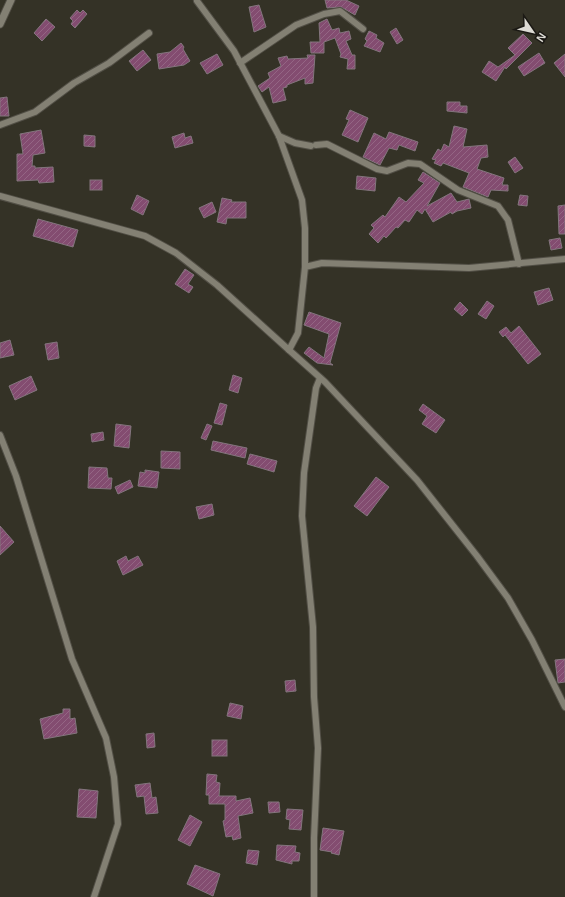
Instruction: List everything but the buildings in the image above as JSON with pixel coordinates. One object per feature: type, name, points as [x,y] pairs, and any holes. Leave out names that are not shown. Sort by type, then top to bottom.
[{"type":"street","points":[[0,24],[11,0]]},
{"type":"street","points":[[197,0],[234,51],[279,136],[302,200],[305,228],[305,267],[298,333],[289,350]]},
{"type":"street","points":[[240,63],[296,25],[324,14],[340,11],[363,29]]},
{"type":"street","points":[[0,125],[35,112],[74,83],[109,63],[149,33]]},
{"type":"street","points":[[279,136],[295,143],[313,145],[327,144],[377,169],[387,171],[408,163],[420,164],[458,190],[498,206],[508,220],[519,264]]},
{"type":"street","points":[[0,196],[145,236],[176,253],[217,285],[320,378],[417,480],[477,556],[508,598],[532,640],[565,707]]},
{"type":"street","points":[[305,267],[322,263],[469,268],[565,259]]},
{"type":"street","points":[[314,897],[314,838],[318,748],[314,697],[312,627],[302,516],[304,473],[316,388],[320,378]]},
{"type":"street","points":[[0,435],[16,476],[72,659],[106,738],[114,777],[118,824],[94,897]]}]
